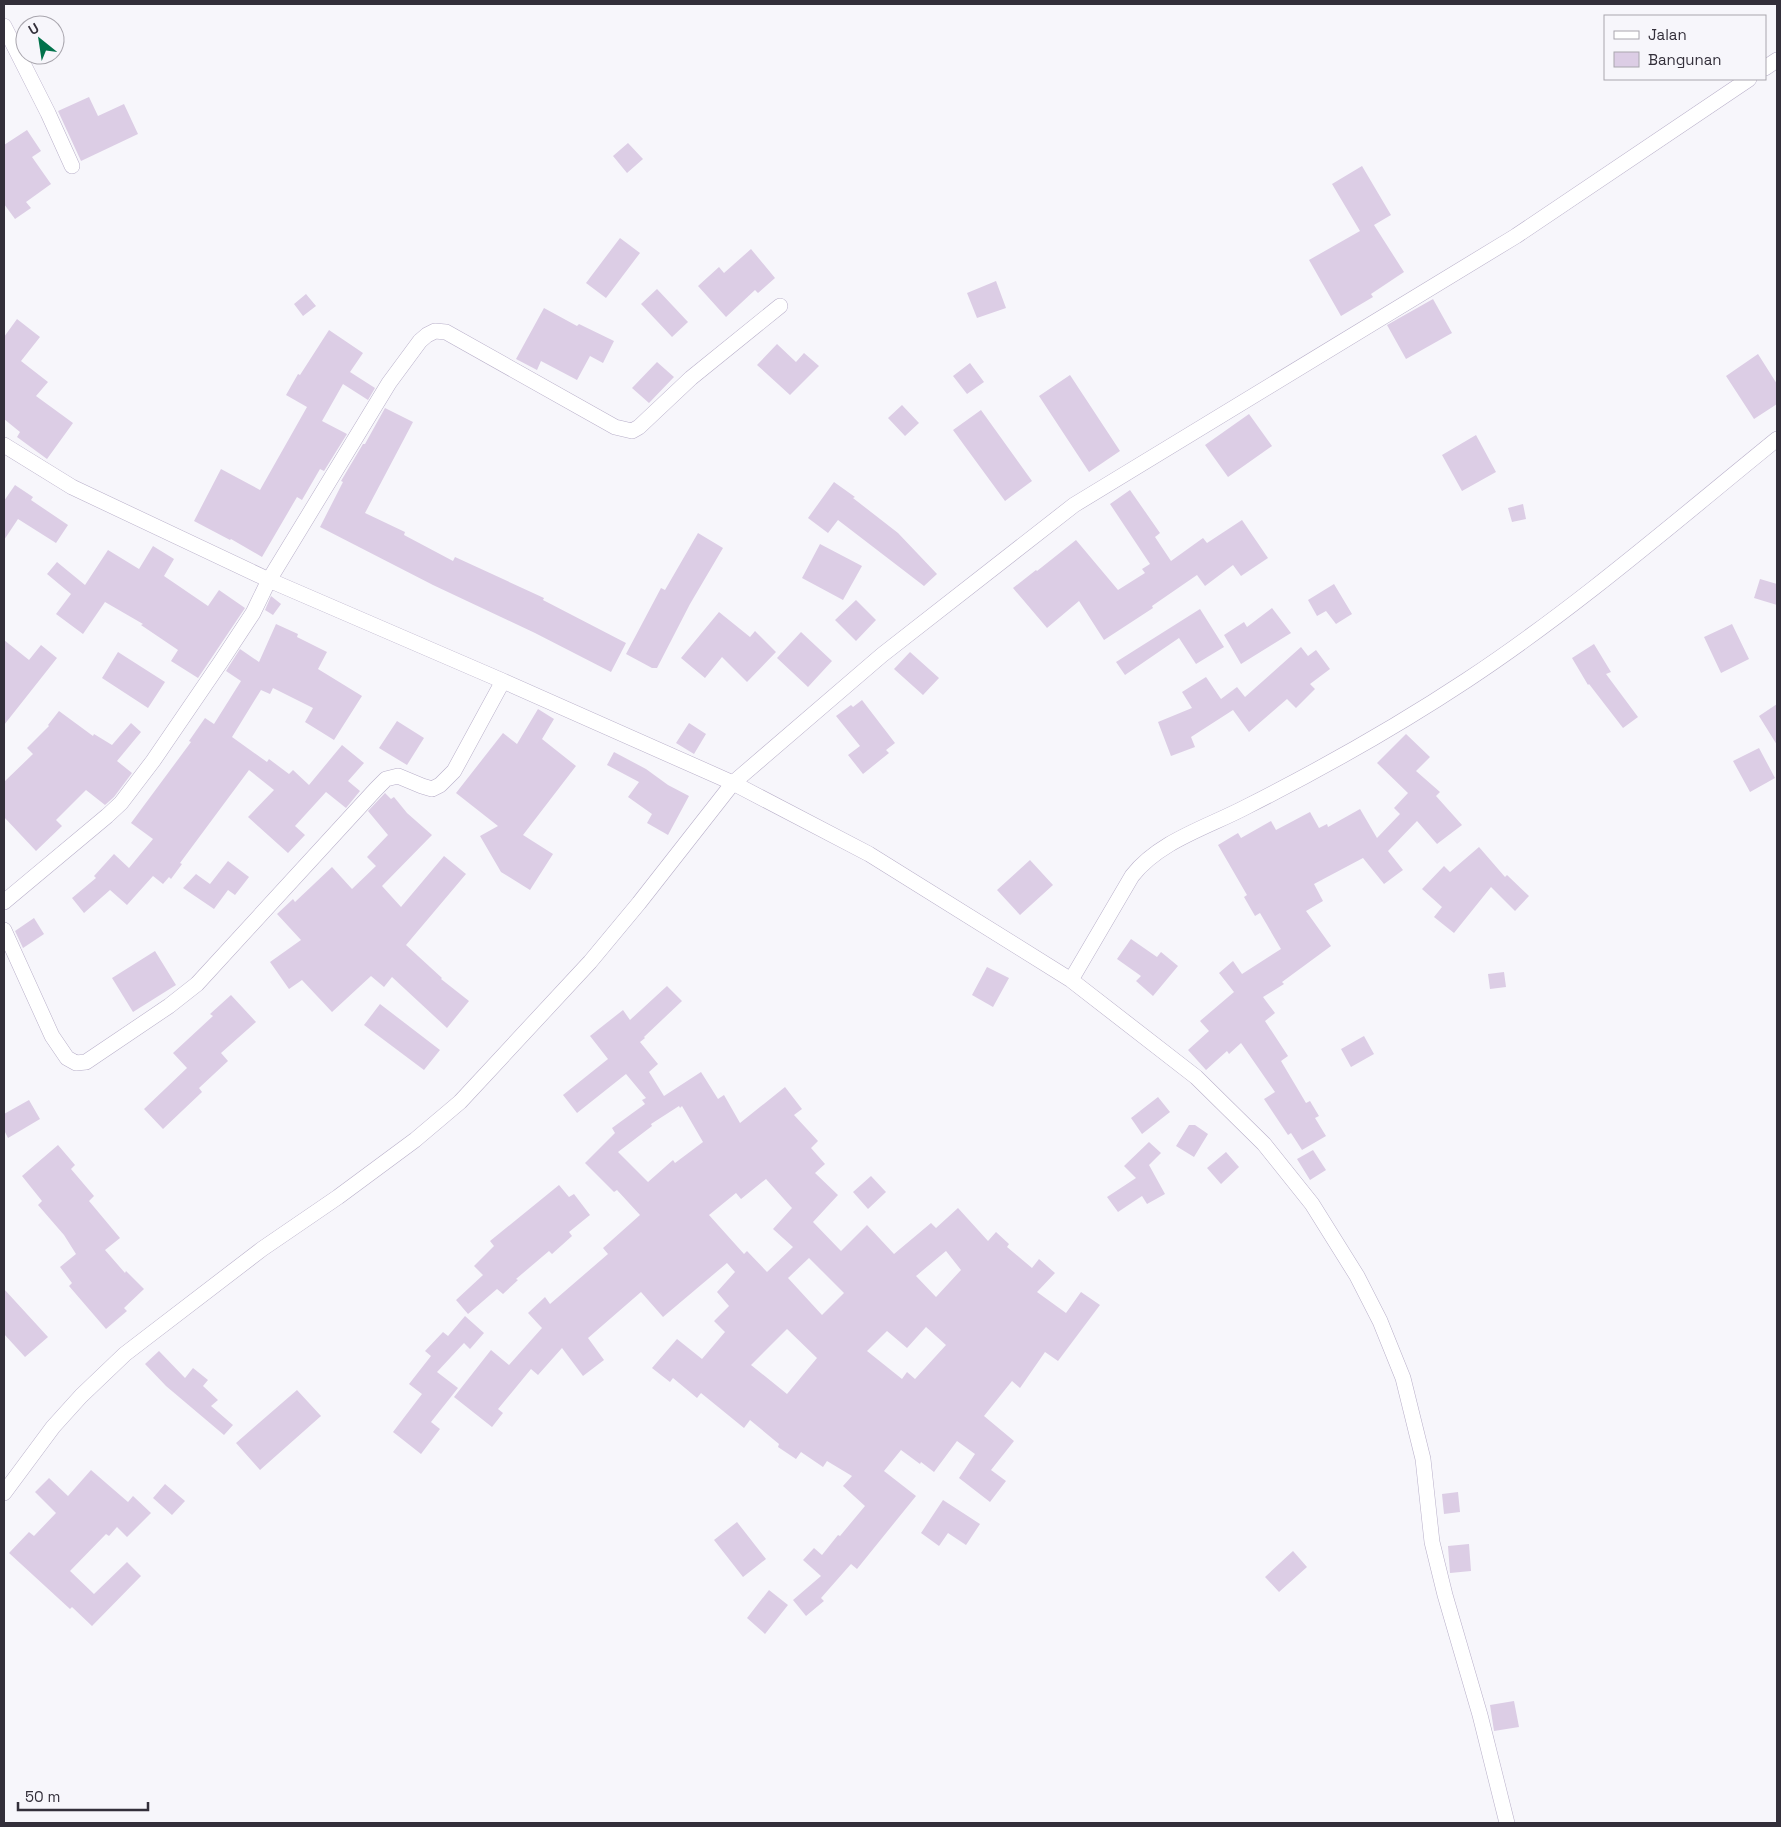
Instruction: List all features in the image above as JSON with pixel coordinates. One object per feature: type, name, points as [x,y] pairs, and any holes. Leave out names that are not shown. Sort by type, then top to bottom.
[{"type":"street","points":[[4,26],[48,113],[72,166]]},
{"type":"street","points":[[1766,67],[1777,60]]},
{"type":"street","points":[[4,1493],[53,1427],[81,1396],[125,1354],[262,1249],[338,1197],[415,1140],[460,1102],[590,962],[733,783],[882,655],[1074,505],[1516,236],[1748,80]]},
{"type":"street","points":[[4,902],[121,803],[153,761],[253,614],[269,580],[389,383],[420,341],[427,335],[435,332],[446,332],[615,427],[632,431],[639,428],[691,378],[780,306]]},
{"type":"street","points":[[1071,980],[1132,876],[1141,865],[1177,841],[1245,808],[1365,743],[1467,680],[1595,586],[1777,438]]},
{"type":"street","points":[[4,445],[72,486],[269,580],[733,783],[869,854],[1071,980],[1196,1077],[1264,1144],[1312,1204],[1357,1276],[1380,1321],[1403,1378],[1423,1459],[1432,1542],[1445,1595],[1480,1715],[1507,1823]]},
{"type":"street","points":[[4,930],[52,1036],[67,1058],[76,1063],[86,1062],[169,1006],[197,984],[386,780],[398,776],[432,789],[440,785],[454,771],[503,681]]},
{"type":"building","points":[[89,97],[98,116],[124,104],[138,134],[81,161],[58,111]]},
{"type":"building","points":[[27,130],[41,151],[32,157],[51,184],[26,202],[31,208],[15,219],[4,204],[4,145]]},
{"type":"building","points":[[628,143],[643,159],[627,173],[613,156]]},
{"type":"building","points":[[1362,166],[1391,215],[1374,225],[1404,272],[1371,294],[1373,297],[1341,316],[1309,260],[1360,231],[1332,184]]},
{"type":"building","points":[[620,238],[640,253],[606,298],[586,283]]},
{"type":"building","points":[[751,249],[775,278],[758,293],[755,290],[726,317],[698,286],[719,267],[724,273]]},
{"type":"building","points":[[996,281],[1006,308],[977,318],[967,293]]},
{"type":"building","points":[[657,289],[688,322],[672,337],[641,304]]},
{"type":"building","points":[[306,294],[316,306],[303,316],[294,304]]},
{"type":"building","points":[[1433,299],[1452,333],[1406,359],[1387,325]]},
{"type":"building","points":[[544,308],[577,326],[579,324],[614,341],[603,363],[590,356],[577,380],[541,361],[537,370],[516,359]]},
{"type":"building","points":[[17,319],[40,337],[21,361],[48,382],[36,396],[73,423],[47,459],[17,437],[20,432],[4,419],[4,337]]},
{"type":"building","points":[[329,330],[363,353],[350,372],[375,388],[368,400],[343,384],[322,421],[347,434],[324,471],[320,469],[302,500],[297,497],[262,557],[194,521],[221,469],[260,490],[307,407],[286,395],[298,374],[300,375]]},
{"type":"building","points":[[777,344],[796,362],[804,353],[819,366],[790,395],[757,365]]},
{"type":"building","points":[[1758,354],[1777,384],[1777,404],[1754,419],[1726,376]]},
{"type":"building","points":[[657,362],[674,377],[649,403],[632,388]]},
{"type":"building","points":[[970,363],[984,382],[967,394],[953,376]]},
{"type":"building","points":[[1070,375],[1120,451],[1089,472],[1039,396]]},
{"type":"building","points":[[902,405],[919,423],[905,436],[888,418]]},
{"type":"building","points":[[385,408],[413,422],[365,513],[405,532],[404,535],[453,561],[455,557],[544,598],[543,600],[626,643],[611,672],[535,633],[433,585],[320,527],[343,482],[341,481]]},
{"type":"building","points":[[981,410],[1032,481],[1005,501],[953,430]]},
{"type":"building","points":[[1249,414],[1272,446],[1228,477],[1205,445]]},
{"type":"building","points":[[1476,435],[1496,472],[1462,491],[1442,455]]},
{"type":"building","points":[[834,482],[898,533],[937,574],[924,586],[838,520],[828,533],[808,518]]},
{"type":"building","points":[[15,485],[33,497],[31,500],[68,525],[56,543],[18,519],[4,540],[4,501]]},
{"type":"building","points":[[1130,490],[1160,533],[1155,537],[1171,561],[1203,538],[1207,543],[1242,520],[1268,558],[1241,576],[1233,565],[1205,586],[1197,575],[1152,606],[1153,608],[1104,640],[1079,601],[1047,628],[1013,588],[1076,540],[1118,590],[1145,573],[1142,569],[1150,564],[1110,504]]},
{"type":"building","points":[[1523,504],[1526,519],[1512,522],[1508,508]]},
{"type":"building","points":[[698,533],[723,548],[690,604],[657,668],[652,668],[626,654],[661,588],[665,590]]},
{"type":"building","points":[[820,544],[862,566],[843,600],[802,578]]},
{"type":"building","points":[[153,546],[174,559],[164,576],[208,606],[219,590],[245,608],[198,678],[171,661],[178,650],[141,625],[143,624],[105,602],[83,634],[56,614],[71,594],[47,574],[57,562],[85,585],[108,550],[139,569]]},
{"type":"building","points":[[1760,579],[1777,584],[1777,605],[1754,598]]},
{"type":"building","points":[[1334,584],[1352,614],[1336,624],[1326,611],[1317,616],[1308,600]]},
{"type":"building","points":[[271,596],[281,604],[273,615],[265,610]]},
{"type":"building","points":[[856,600],[876,620],[856,641],[835,620]]},
{"type":"building","points":[[1272,608],[1291,633],[1241,664],[1224,635],[1244,622],[1247,627]]},
{"type":"building","points":[[1200,609],[1224,647],[1196,664],[1179,638],[1125,675],[1116,662]]},
{"type":"building","points":[[719,612],[750,637],[755,631],[776,652],[747,682],[722,657],[705,678],[681,658]]},
{"type":"building","points":[[276,624],[298,634],[297,637],[327,652],[318,669],[362,696],[334,740],[305,722],[313,708],[273,688],[270,694],[261,690],[232,737],[267,762],[269,759],[289,774],[293,770],[309,785],[342,745],[364,763],[348,781],[360,791],[346,808],[326,792],[295,826],[305,835],[288,853],[248,817],[274,790],[249,770],[180,863],[182,864],[171,879],[169,877],[163,884],[153,876],[127,905],[110,890],[84,913],[72,898],[96,878],[94,876],[114,854],[129,868],[153,839],[131,823],[191,742],[189,741],[205,718],[214,724],[241,681],[226,671],[240,649],[259,662]]},
{"type":"building","points":[[1732,624],[1749,659],[1721,673],[1704,637]]},
{"type":"building","points":[[801,632],[832,661],[808,687],[777,658]]},
{"type":"building","points":[[4,640],[29,660],[41,645],[57,658],[4,725]]},
{"type":"building","points":[[1594,644],[1611,672],[1606,674],[1638,717],[1623,728],[1588,685],[1572,658]]},
{"type":"building","points":[[1301,647],[1308,656],[1316,650],[1330,669],[1310,684],[1315,689],[1296,708],[1287,699],[1249,732],[1233,710],[1191,737],[1195,747],[1171,756],[1158,722],[1192,708],[1182,692],[1206,677],[1221,699],[1237,687],[1245,697]]},
{"type":"building","points":[[118,652],[165,682],[148,708],[102,678]]},
{"type":"building","points":[[910,652],[939,678],[923,695],[894,669]]},
{"type":"building","points":[[862,700],[895,743],[886,750],[889,753],[863,774],[848,755],[860,746],[836,716],[851,705],[853,707]]},
{"type":"building","points":[[1777,704],[1777,745],[1759,716]]},
{"type":"building","points":[[538,709],[554,719],[542,739],[576,766],[523,835],[553,854],[530,890],[501,872],[480,836],[498,826],[456,793],[503,733],[517,744]]},
{"type":"building","points":[[59,711],[93,736],[94,734],[112,745],[131,723],[141,732],[117,761],[132,773],[114,797],[105,805],[86,790],[56,820],[62,826],[36,851],[4,817],[4,782],[33,754],[27,748],[49,726]]},
{"type":"building","points":[[397,721],[424,738],[407,765],[379,748]]},
{"type":"building","points":[[689,723],[706,734],[694,754],[676,743]]},
{"type":"building","points":[[1406,734],[1430,757],[1416,771],[1440,792],[1436,796],[1462,825],[1437,844],[1417,821],[1388,851],[1403,870],[1384,884],[1363,858],[1314,884],[1323,901],[1306,911],[1331,946],[1282,982],[1284,984],[1263,997],[1275,1013],[1265,1021],[1288,1056],[1281,1061],[1306,1103],[1310,1101],[1319,1116],[1315,1118],[1326,1136],[1302,1150],[1291,1133],[1288,1135],[1264,1099],[1275,1092],[1241,1043],[1229,1054],[1227,1051],[1206,1070],[1188,1050],[1209,1031],[1200,1021],[1234,992],[1219,973],[1233,961],[1242,974],[1281,949],[1260,913],[1255,916],[1244,897],[1247,895],[1218,845],[1238,833],[1241,838],[1271,821],[1276,830],[1310,812],[1319,828],[1327,824],[1328,827],[1360,809],[1377,838],[1400,814],[1394,808],[1408,793],[1377,763]]},
{"type":"building","points":[[1759,748],[1775,778],[1750,792],[1733,761]]},
{"type":"building","points":[[614,752],[646,769],[668,785],[689,796],[668,835],[647,823],[652,814],[628,797],[639,782],[607,765]]},
{"type":"building","points":[[385,793],[391,799],[394,797],[407,813],[432,835],[382,886],[401,907],[444,856],[466,874],[406,945],[441,979],[469,1001],[447,1028],[392,977],[384,987],[371,976],[332,1012],[302,980],[289,989],[270,962],[301,940],[277,914],[293,899],[295,902],[332,867],[352,889],[376,866],[367,857],[388,835],[368,811]]},
{"type":"building","points":[[1479,847],[1505,877],[1507,875],[1529,896],[1515,911],[1491,887],[1454,933],[1434,917],[1442,907],[1422,889],[1444,866],[1450,872]]},
{"type":"building","points":[[1030,860],[1053,885],[1020,915],[997,890]]},
{"type":"building","points":[[228,861],[249,877],[235,895],[228,890],[214,909],[183,888],[196,874],[210,884]]},
{"type":"building","points":[[34,918],[44,934],[23,948],[15,931]]},
{"type":"building","points":[[1131,939],[1157,957],[1161,952],[1178,966],[1153,996],[1136,981],[1141,976],[1117,959]]},
{"type":"building","points":[[155,951],[176,985],[133,1012],[112,978]]},
{"type":"building","points":[[987,967],[1009,978],[993,1007],[972,995]]},
{"type":"building","points":[[1504,972],[1506,987],[1490,989],[1488,974]]},
{"type":"building","points":[[667,986],[682,1001],[640,1042],[658,1064],[649,1072],[664,1096],[701,1072],[718,1099],[724,1095],[740,1123],[785,1087],[802,1109],[794,1115],[818,1141],[811,1148],[825,1164],[815,1173],[838,1195],[813,1222],[841,1251],[867,1225],[894,1254],[931,1223],[936,1228],[958,1208],[988,1241],[996,1232],[1009,1244],[1007,1247],[1032,1268],[1039,1259],[1055,1273],[1037,1292],[1066,1313],[1081,1292],[1100,1305],[1058,1361],[1045,1352],[1020,1388],[1012,1381],[984,1416],[1014,1441],[991,1470],[1006,1481],[990,1502],[959,1478],[975,1454],[957,1441],[934,1472],[901,1450],[884,1471],[916,1496],[857,1569],[851,1564],[821,1598],[824,1601],[806,1616],[793,1600],[821,1576],[803,1560],[814,1548],[822,1555],[865,1506],[843,1486],[852,1476],[827,1461],[823,1467],[801,1452],[796,1459],[778,1447],[779,1444],[750,1420],[744,1428],[701,1393],[697,1398],[673,1378],[670,1382],[652,1368],[677,1339],[702,1359],[725,1332],[714,1321],[729,1306],[717,1292],[735,1272],[727,1263],[663,1317],[641,1292],[588,1338],[604,1360],[583,1376],[562,1348],[538,1375],[531,1369],[498,1409],[503,1413],[492,1427],[454,1397],[491,1350],[509,1365],[542,1328],[528,1313],[545,1297],[550,1304],[608,1254],[603,1248],[640,1215],[617,1190],[614,1192],[585,1163],[615,1133],[612,1128],[645,1104],[642,1100],[646,1098],[626,1074],[577,1113],[563,1095],[608,1059],[590,1036],[623,1010],[630,1020]],"holes":[[[679,1106],[680,1108],[682,1106],[703,1142],[675,1163],[673,1160],[648,1182],[618,1152],[652,1126],[651,1124]],[[766,1179],[792,1208],[773,1229],[793,1247],[767,1272],[747,1251],[744,1254],[709,1215],[736,1193],[741,1199]],[[946,1251],[961,1270],[936,1297],[916,1276]],[[809,1258],[844,1293],[822,1315],[788,1278]],[[926,1327],[946,1345],[915,1379],[907,1372],[902,1379],[867,1351],[887,1331],[907,1348]],[[787,1329],[817,1358],[787,1394],[751,1365]]]},
{"type":"building","points":[[231,995],[256,1022],[221,1053],[228,1061],[199,1088],[202,1092],[163,1129],[144,1109],[187,1068],[173,1053],[213,1016],[210,1014]]},
{"type":"building","points":[[380,1004],[440,1050],[424,1070],[364,1025]]},
{"type":"building","points":[[1364,1036],[1374,1054],[1351,1067],[1341,1049]]},
{"type":"building","points":[[1158,1097],[1170,1112],[1142,1134],[1131,1118]]},
{"type":"building","points":[[29,1100],[40,1119],[8,1138],[4,1130],[4,1114]]},
{"type":"building","points":[[1189,1125],[1195,1125],[1208,1134],[1194,1157],[1176,1146]]},
{"type":"building","points":[[1149,1142],[1161,1153],[1149,1165],[1165,1194],[1147,1204],[1142,1196],[1118,1212],[1107,1197],[1136,1178],[1124,1166]]},
{"type":"building","points":[[58,1145],[75,1165],[71,1169],[94,1196],[89,1201],[120,1238],[105,1250],[125,1273],[126,1271],[144,1289],[124,1308],[127,1311],[106,1329],[69,1286],[72,1283],[60,1267],[76,1254],[64,1235],[38,1205],[42,1201],[22,1176]]},
{"type":"building","points":[[1313,1150],[1326,1170],[1310,1180],[1297,1159]]},
{"type":"building","points":[[1226,1152],[1239,1167],[1221,1184],[1207,1168]]},
{"type":"building","points":[[871,1176],[886,1192],[868,1209],[853,1192]]},
{"type":"building","points":[[559,1185],[569,1197],[574,1194],[590,1215],[569,1232],[572,1236],[552,1254],[549,1251],[516,1279],[518,1280],[503,1294],[497,1289],[468,1314],[456,1300],[483,1275],[474,1266],[494,1246],[490,1241]]},
{"type":"building","points":[[4,1289],[48,1337],[25,1357],[4,1334]]},
{"type":"building","points":[[465,1316],[484,1333],[470,1349],[464,1343],[437,1372],[458,1388],[431,1422],[440,1429],[421,1454],[393,1432],[422,1394],[409,1384],[431,1356],[425,1351],[443,1332],[448,1336]]},
{"type":"building","points":[[159,1351],[185,1378],[193,1368],[208,1380],[203,1386],[218,1400],[211,1406],[233,1425],[224,1435],[166,1386],[145,1364]]},
{"type":"building","points":[[297,1390],[321,1416],[260,1470],[236,1443]]},
{"type":"building","points":[[91,1470],[128,1502],[133,1496],[151,1513],[127,1537],[117,1527],[109,1536],[106,1534],[70,1571],[94,1594],[127,1562],[141,1576],[92,1626],[72,1607],[70,1609],[9,1553],[29,1532],[34,1536],[56,1513],[35,1492],[49,1478],[68,1496]]},
{"type":"building","points":[[165,1484],[185,1501],[172,1515],[153,1498]]},
{"type":"building","points":[[1458,1492],[1460,1512],[1444,1514],[1442,1494]]},
{"type":"building","points":[[943,1500],[980,1524],[966,1545],[948,1533],[939,1546],[921,1533]]},
{"type":"building","points":[[737,1522],[766,1559],[743,1577],[714,1540]]},
{"type":"building","points":[[1469,1544],[1471,1571],[1450,1573],[1448,1546]]},
{"type":"building","points":[[1293,1551],[1307,1567],[1279,1592],[1265,1577]]},
{"type":"building","points":[[769,1590],[788,1605],[765,1634],[747,1618]]},
{"type":"building","points":[[1514,1701],[1519,1727],[1494,1731],[1490,1705]]}]
